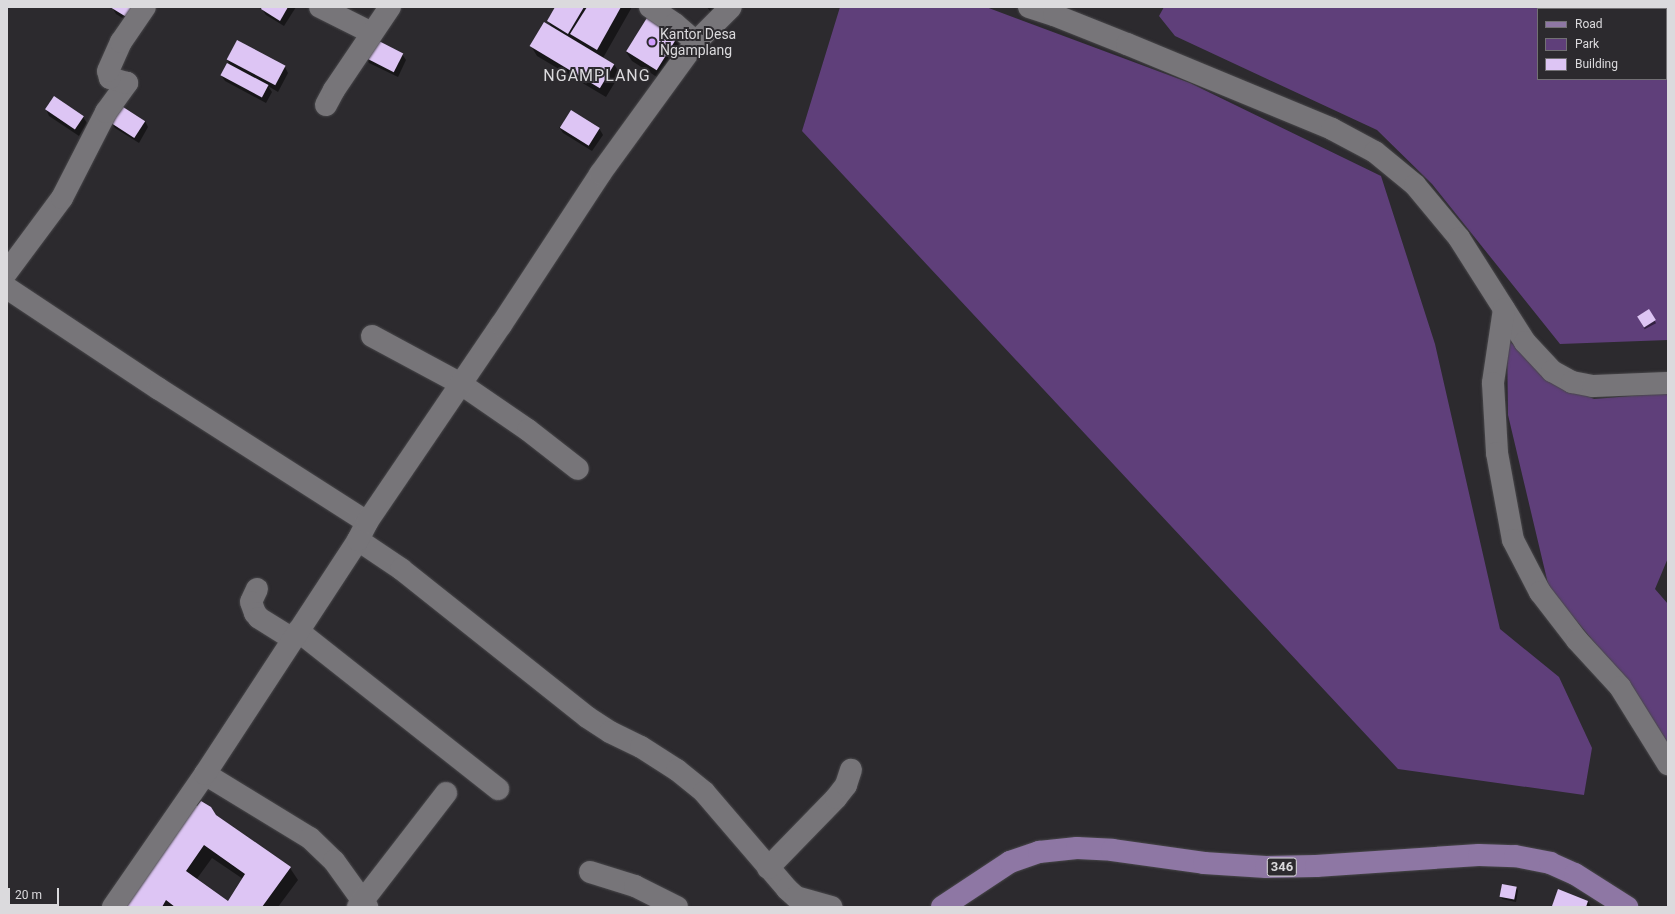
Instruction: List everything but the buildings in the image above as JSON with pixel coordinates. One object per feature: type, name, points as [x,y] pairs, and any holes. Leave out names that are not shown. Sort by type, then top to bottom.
[{"type":"main road","name":"346","points":[[942,907],[1010,862],[1039,852],[1077,848],[1112,850],[1204,863],[1266,867],[1316,866],[1479,854],[1515,856],[1550,863],[1575,874],[1626,907]]},
{"type":"street","points":[[7,272],[62,198],[106,112],[126,83],[110,78],[108,71],[121,42],[145,7]]},
{"type":"street","points":[[320,7],[372,33]]},
{"type":"street","points":[[326,105],[390,7]]},
{"type":"street","points":[[650,7],[675,24],[696,42]]},
{"type":"street","points":[[112,907],[205,774],[363,531],[600,174],[696,42],[731,7]]},
{"type":"street","points":[[1028,7],[1055,11],[1332,130],[1374,152],[1415,185],[1459,238],[1525,342],[1552,371],[1572,382],[1593,386],[1668,383]]},
{"type":"street","points":[[7,288],[159,389],[363,531],[401,570],[587,717],[677,770],[704,792],[787,890],[803,904],[832,907]]},
{"type":"street","points":[[1504,308],[1493,383],[1497,453],[1514,540],[1540,592],[1577,640],[1620,687],[1668,764]]},
{"type":"street","points":[[372,336],[462,384],[528,430],[578,469]]},
{"type":"street","points":[[257,589],[250,602],[259,618],[295,635],[498,789]]},
{"type":"street","points":[[768,868],[836,798],[846,785],[851,770]]},
{"type":"street","points":[[205,774],[310,838],[334,861],[363,905],[446,793]]},
{"type":"street","points":[[590,872],[635,886],[677,907]]},
{"type":"green space","points":[[840,7],[986,7],[1190,83],[1381,176],[1435,344],[1500,629],[1559,677],[1592,748],[1584,795],[1398,769],[802,131]]},
{"type":"green space","points":[[1164,7],[1668,7],[1668,340],[1560,344],[1432,184],[1377,130],[1175,36],[1159,16]]},
{"type":"green space","points":[[1507,339],[1555,383],[1594,399],[1668,393],[1668,558],[1655,589],[1668,604],[1668,748],[1635,691],[1549,588],[1508,415]]},
{"type":"place","name":"Kantor Desa Ngamplang","points":[[652,42]]},
{"type":"district","name":"NGAMPLANG","points":[[597,76]]}]
